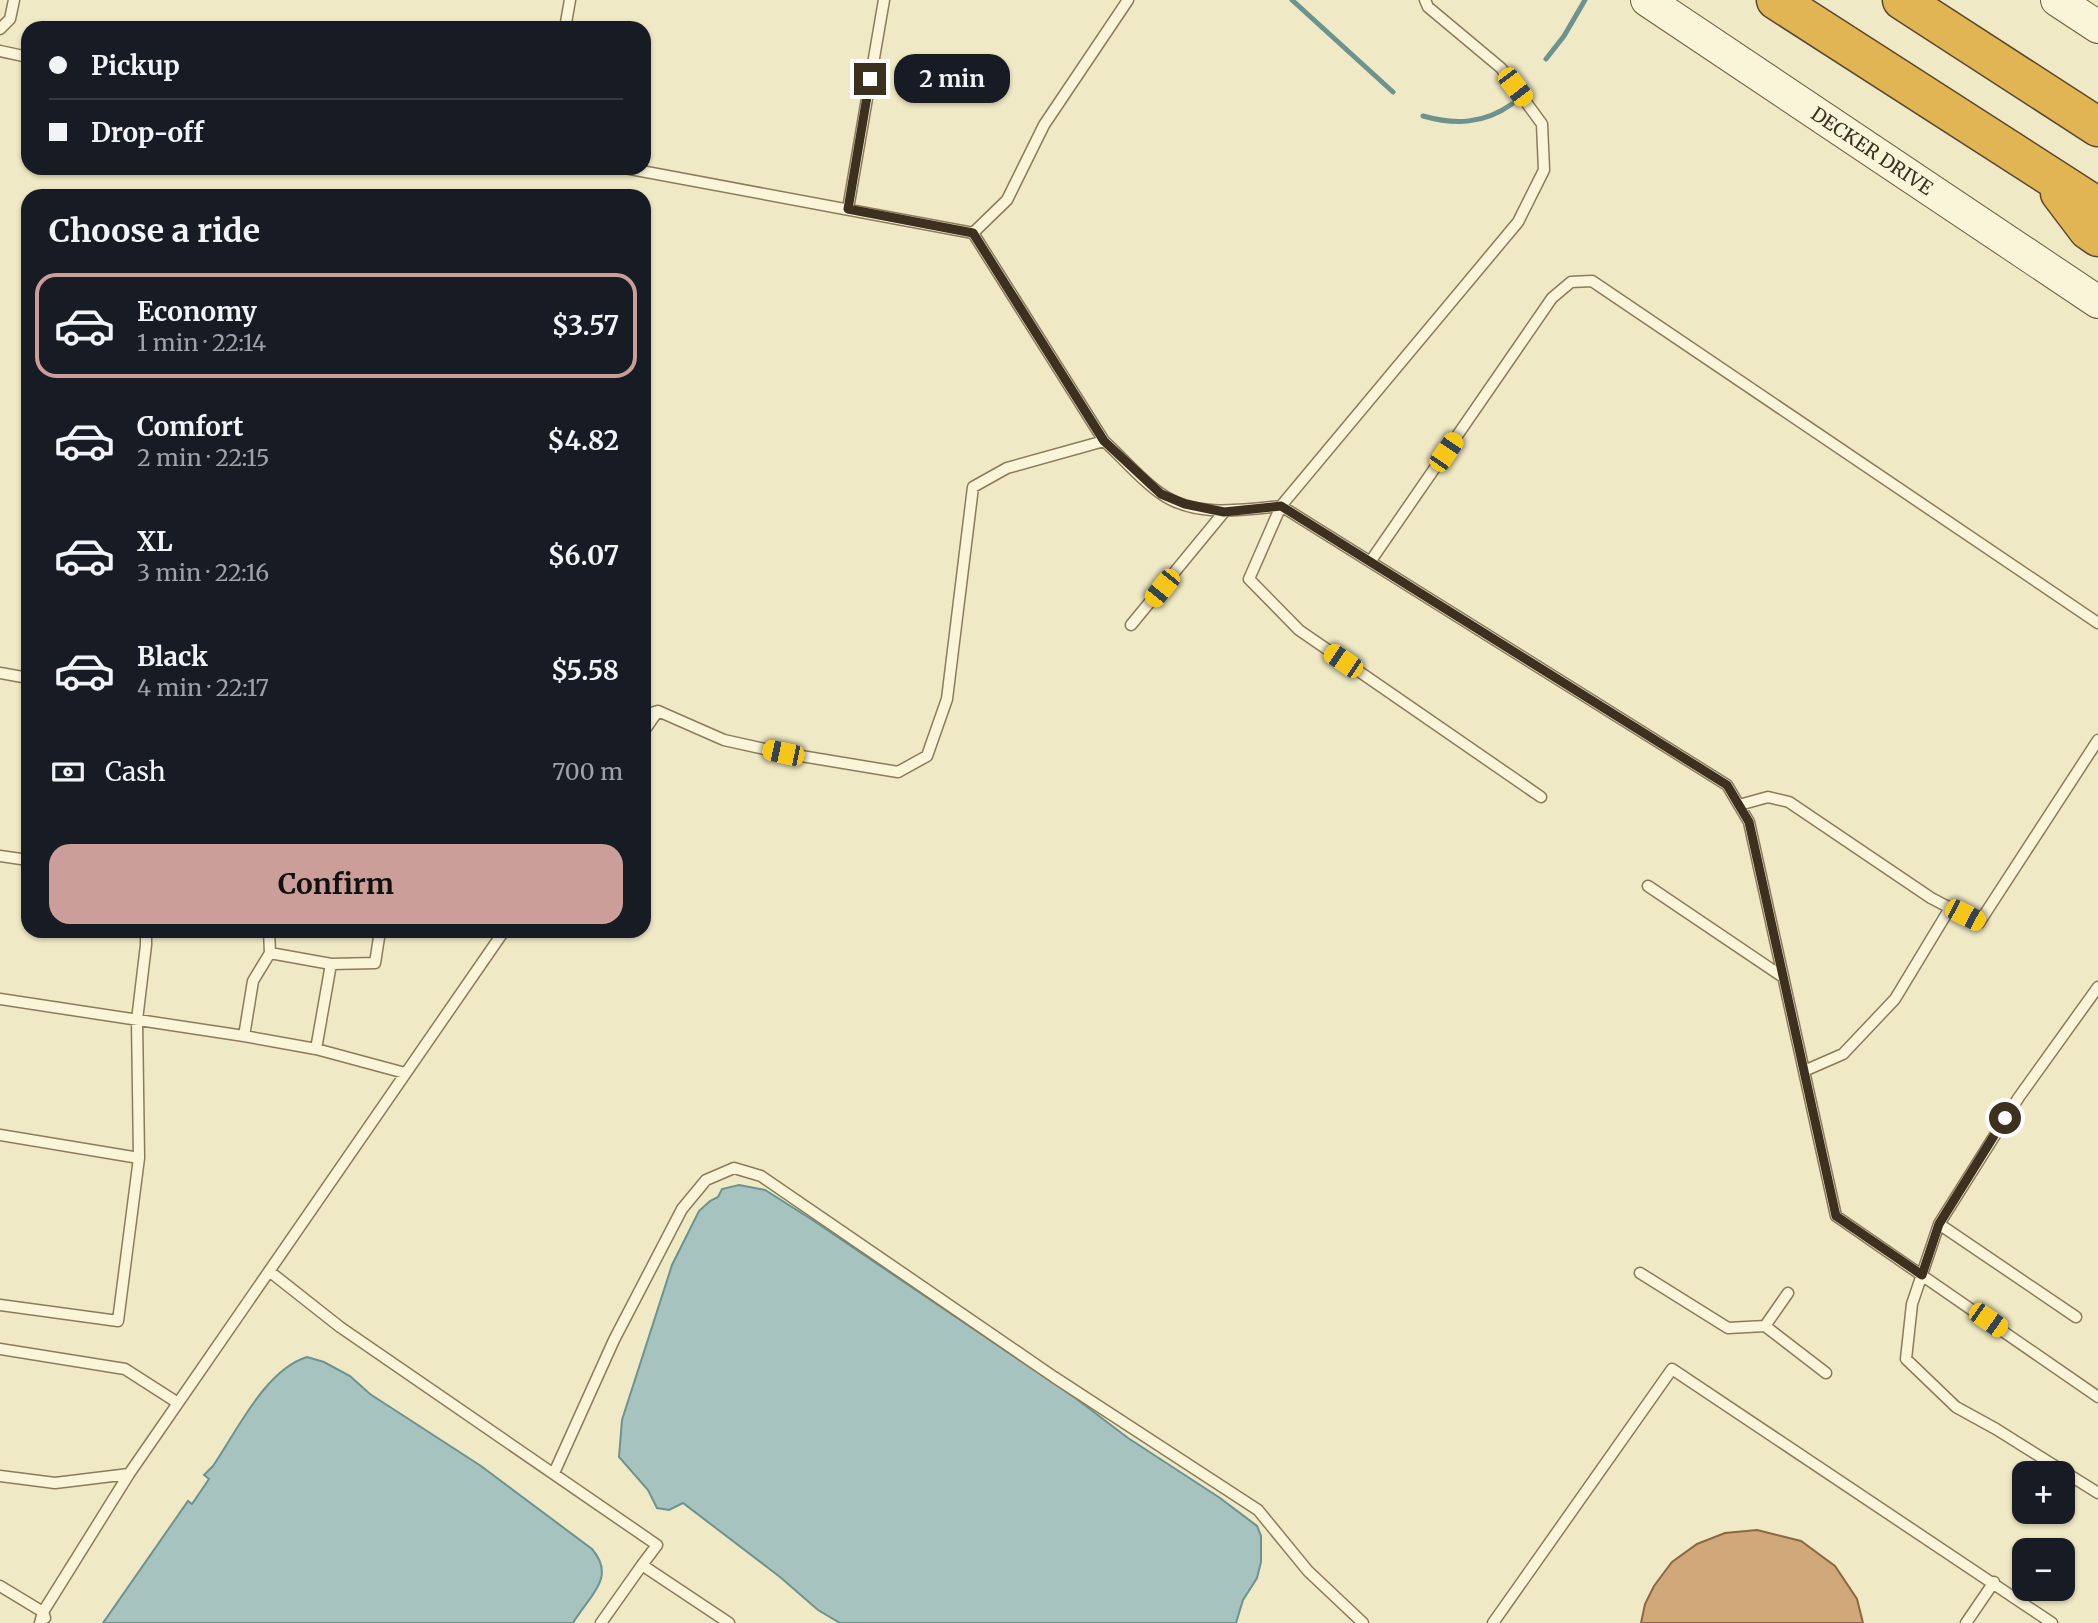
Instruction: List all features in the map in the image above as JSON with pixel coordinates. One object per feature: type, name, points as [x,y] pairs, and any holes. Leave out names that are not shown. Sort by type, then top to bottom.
[{"type":"highway","points":[[1776,0],[2098,207]]},
{"type":"highway","points":[[1902,0],[2098,127]]},
{"type":"highway","points":[[2043,172],[2088,229],[2098,237]]},
{"type":"main road","name":"DECKER DRIVE","points":[[1647,0],[2098,302]]},
{"type":"main road","points":[[2067,3],[2098,27]]},
{"type":"lane","points":[[0,29],[10,19],[13,0]]},
{"type":"lane","points":[[566,21],[570,0]]},
{"type":"lane","points":[[848,209],[884,0]]},
{"type":"lane","points":[[973,233],[1007,200],[1044,125],[1128,0]]},
{"type":"lane","points":[[1425,0],[1428,7],[1501,68],[1542,124],[1544,170],[1518,222],[1281,506],[1249,579],[1299,630],[1541,797]]},
{"type":"lane","points":[[0,51],[21,56]]},
{"type":"lane","points":[[651,173],[973,233],[1104,441],[1161,494],[1185,504],[1224,512],[1281,506],[1727,785],[1749,822],[1836,1216],[2098,1397]]},
{"type":"lane","points":[[1370,562],[1552,298],[1571,282],[1592,281],[2098,623]]},
{"type":"lane","points":[[651,713],[658,711],[723,740],[898,772],[927,755],[947,699],[973,487],[1007,468],[1104,441]]},
{"type":"lane","points":[[1131,625],[1224,512]]},
{"type":"lane","points":[[0,673],[21,677]]},
{"type":"lane","points":[[651,721],[658,711]]},
{"type":"lane","points":[[1739,805],[1768,797],[1789,802],[1889,871],[1979,923],[2098,740]]},
{"type":"lane","points":[[0,856],[21,859]]},
{"type":"lane","points":[[1648,886],[1783,977]]},
{"type":"lane","points":[[1804,1071],[1843,1054],[1895,999],[1950,908]]},
{"type":"lane","points":[[0,1305],[118,1321],[139,1158],[137,1020],[146,938]]},
{"type":"lane","points":[[244,1036],[253,981],[270,953],[269,938]]},
{"type":"lane","points":[[270,953],[331,964],[375,963],[379,938]]},
{"type":"lane","points":[[0,1586],[44,1619],[129,1475],[499,938]]},
{"type":"lane","points":[[316,1049],[331,964]]},
{"type":"lane","points":[[2098,987],[2024,1088],[1939,1224],[1912,1304],[1906,1359],[1956,1407],[2098,1493]]},
{"type":"lane","points":[[0,999],[316,1049],[405,1073]]},
{"type":"lane","points":[[0,1135],[139,1158]]},
{"type":"lane","points":[[554,1473],[614,1339],[681,1209],[706,1180],[734,1168],[761,1176],[1054,1377],[1258,1510],[1308,1571],[1363,1623]]},
{"type":"lane","points":[[1939,1224],[2076,1317]]},
{"type":"lane","points":[[269,1271],[340,1326],[657,1545],[601,1623]]},
{"type":"lane","points":[[1640,1273],[1728,1328],[1765,1326],[1826,1373]]},
{"type":"lane","points":[[1765,1326],[1788,1293]]},
{"type":"lane","points":[[0,1349],[125,1369],[178,1403]]},
{"type":"lane","points":[[1493,1623],[1672,1369],[2052,1623]]},
{"type":"lane","points":[[0,1476],[55,1483],[129,1475]]},
{"type":"lane","points":[[642,1565],[729,1623]]},
{"type":"lane","points":[[1966,1623],[1994,1582]]},
{"type":"water","points":[[739,1185],[765,1190],[811,1219],[1074,1397],[1128,1438],[1220,1498],[1257,1526],[1261,1536],[1261,1562],[1257,1578],[1243,1600],[1236,1623],[840,1623],[818,1610],[780,1577],[683,1503],[669,1510],[657,1508],[648,1490],[619,1457],[622,1420],[672,1265],[699,1211],[718,1197],[722,1189]]},
{"type":"water","points":[[307,1357],[324,1362],[350,1376],[370,1394],[481,1466],[592,1549],[599,1559],[601,1578],[598,1587],[573,1623],[103,1623],[188,1501],[192,1504],[209,1479],[204,1475],[213,1466],[253,1403],[278,1375]]},
{"type":"building","points":[[1757,1530],[1801,1541],[1835,1566],[1857,1599],[1863,1623],[1641,1623],[1645,1604],[1654,1586],[1672,1562],[1697,1544],[1725,1533]]},
{"type":"waterway","points":[[1292,0],[1393,92]]},
{"type":"waterway","points":[[1546,59],[1564,36],[1585,0]]},
{"type":"waterway","points":[[1423,116],[1446,121],[1469,121],[1491,116],[1512,104]]},
{"type":"route","points":[[870,79],[848,209],[973,233],[1104,441],[1161,494],[1185,504],[1224,512],[1281,506],[1727,785],[1749,822],[1836,1216],[1922,1275],[1939,1224],[2005,1118]]}]
